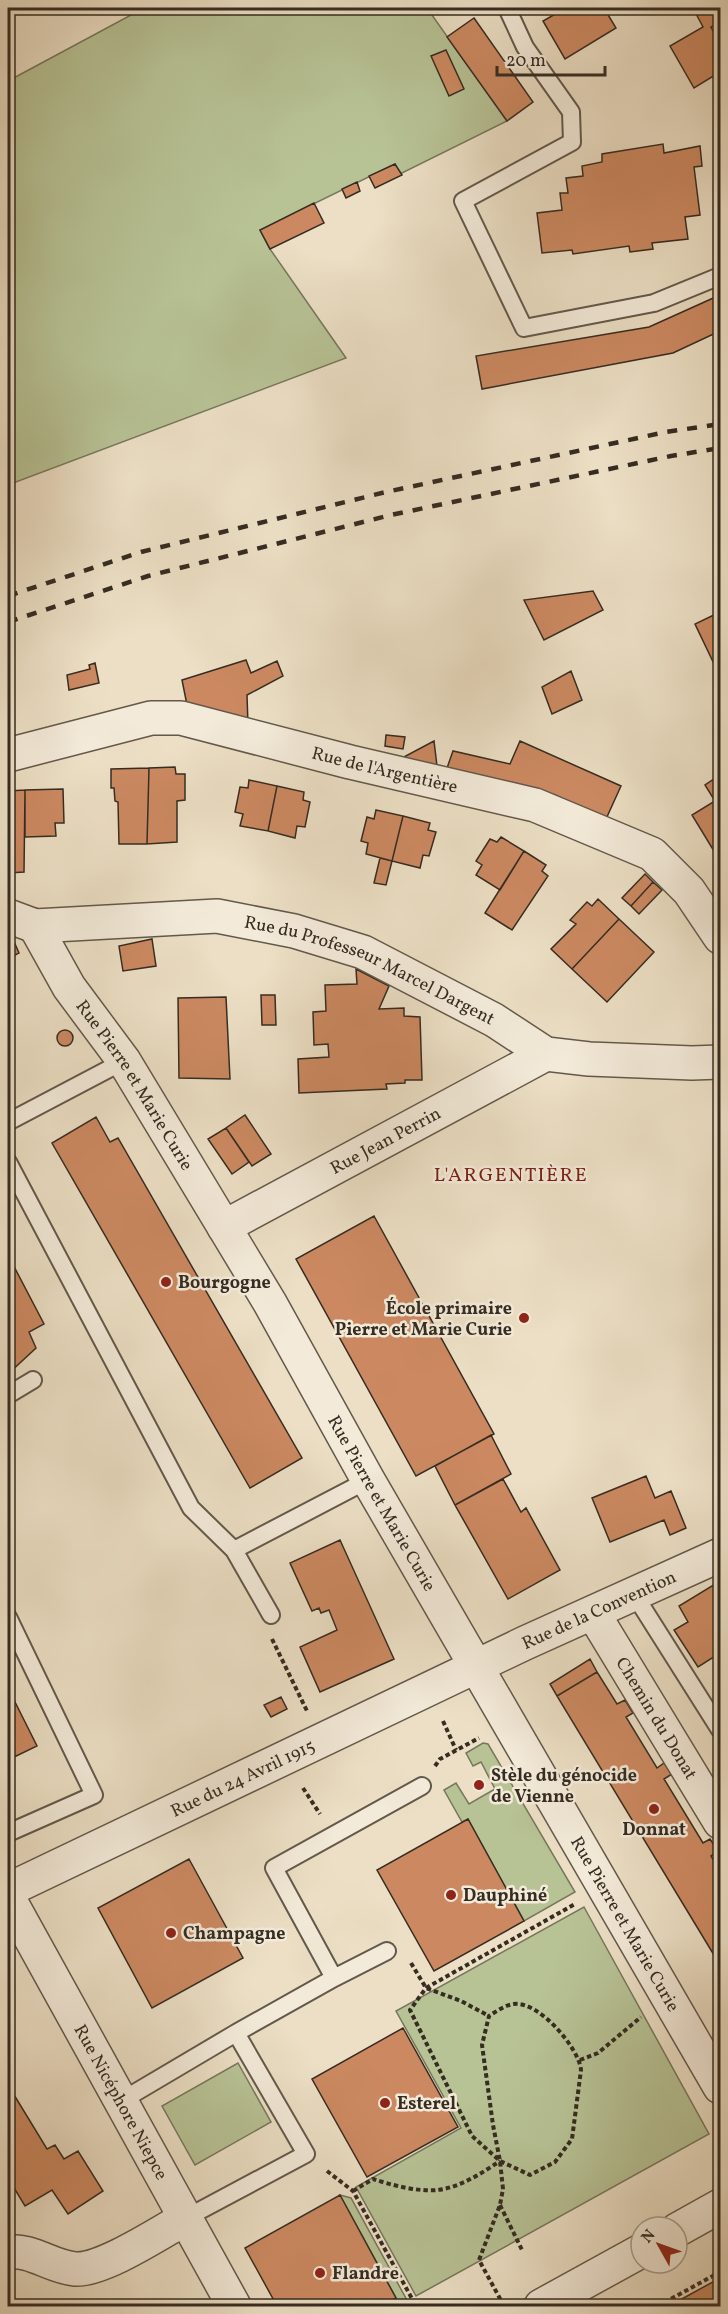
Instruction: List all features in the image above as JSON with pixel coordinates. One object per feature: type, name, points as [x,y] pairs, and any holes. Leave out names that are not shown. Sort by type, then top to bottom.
[{"type":"street","name":"Rue de l'Argentière","points":[[8,755],[151,718],[181,718],[350,762],[535,805],[652,854],[689,891],[720,937]]},
{"type":"street","name":"Rue du Professeur Marcel Dargent","points":[[21,921],[217,916],[294,931],[363,952],[494,1020],[546,1054],[589,1059],[692,1064],[720,1062]]},
{"type":"street","name":"Rue Pierre et Marie Curie","points":[[21,921],[124,1061],[270,1303],[368,1480],[675,2007],[708,2037],[720,2086]]},
{"type":"street","name":"Rue Jean Perrin","points":[[224,1227],[546,1054]]},
{"type":"street","name":"Rue de la Convention","points":[[476,1666],[720,1555]]},
{"type":"street","name":"Chemin du Donat","points":[[593,1613],[720,1822]]},
{"type":"street","name":"Rue du 24 Avril 1915","points":[[8,1890],[476,1666]]},
{"type":"street","name":"Rue Nicéphore Niepce","points":[[8,1897],[234,2307]]},
{"type":"street","points":[[689,2223],[720,2206]]},
{"type":"street","points":[[8,2252],[20,2251],[76,2269],[103,2264],[186,2218]]},
{"type":"street","points":[[541,2307],[629,2258]]},
{"type":"lane","points":[[507,8],[525,47],[571,112],[572,142],[464,201],[524,328],[654,303],[720,276]]},
{"type":"lane","points":[[8,1122],[124,1061]]},
{"type":"lane","points":[[8,1162],[191,1508],[234,1550],[271,1615]]},
{"type":"lane","points":[[8,1395],[33,1380]]},
{"type":"lane","points":[[234,1550],[368,1480]]},
{"type":"lane","points":[[634,1594],[720,1730]]},
{"type":"lane","points":[[8,1617],[94,1795],[8,1833]]},
{"type":"lane","points":[[334,1978],[274,1868],[422,1786]]},
{"type":"lane","points":[[121,2101],[236,2033],[387,1951]]},
{"type":"lane","points":[[186,2218],[306,2154],[236,2033]]},
{"type":"path","points":[[271,1615],[271,1638],[322,1739]]},
{"type":"path","points":[[442,1719],[456,1750]]},
{"type":"path","points":[[422,1786],[440,1759],[487,1733]]},
{"type":"path","points":[[284,1757],[333,1835]]},
{"type":"path","points":[[504,2307],[479,2259],[500,2205],[503,2189],[500,2161],[482,2045],[489,2016],[501,2008],[515,2004],[529,2006],[571,2044],[580,2060],[581,2070],[572,2139],[555,2162],[530,2175],[500,2161],[472,2136],[410,2010],[426,1988],[605,1887]]},
{"type":"path","points":[[387,1951],[400,1944],[426,1988],[461,2001],[489,2016]]},
{"type":"path","points":[[580,2060],[603,2049],[637,2019],[675,2007]]},
{"type":"path","points":[[306,2154],[353,2191],[416,2307]]},
{"type":"path","points":[[353,2191],[373,2179],[398,2186],[437,2190],[476,2178],[500,2161]]},
{"type":"path","points":[[500,2205],[522,2250]]},
{"type":"path","points":[[658,2307],[720,2272]]},
{"type":"green space","points":[[144,8],[427,8],[507,121],[400,174],[395,164],[260,230],[270,249],[346,358],[8,485],[8,81]]},
{"type":"green space","points":[[483,1743],[488,1744],[575,1892],[524,1921],[468,1819],[462,1822],[444,1790],[456,1783],[469,1804],[495,1789],[481,1762],[473,1766],[466,1753]]},
{"type":"green space","points":[[584,1907],[709,2134],[416,2296],[356,2187],[461,2128],[396,2011]]},
{"type":"green space","points":[[238,2063],[271,2122],[195,2165],[162,2106]]},
{"type":"green space","points":[[340,2195],[351,2198],[408,2302],[400,2306],[382,2306],[396,2298]]},
{"type":"building","points":[[563,8],[604,8],[616,28],[565,59],[543,21]]},
{"type":"building","points":[[693,8],[720,8],[720,22],[711,27],[720,44],[720,72],[694,88],[670,46],[703,27]]},
{"type":"building","points":[[474,18],[533,102],[507,121],[447,37]]},
{"type":"building","points":[[446,50],[464,89],[449,96],[431,56]]},
{"type":"building","points":[[663,144],[664,153],[700,146],[702,166],[694,167],[700,215],[685,217],[688,239],[652,243],[653,249],[630,252],[629,246],[573,254],[572,250],[542,253],[537,213],[562,210],[560,193],[568,193],[566,178],[583,176],[582,166],[602,162],[602,154]]},
{"type":"building","points":[[395,164],[402,175],[375,188],[369,176]]},
{"type":"building","points":[[357,182],[360,191],[346,198],[342,189]]},
{"type":"building","points":[[314,203],[324,223],[270,249],[260,230]]},
{"type":"building","points":[[720,295],[720,331],[673,353],[482,389],[476,356],[649,327]]},
{"type":"building","points":[[593,591],[603,610],[544,640],[524,600]]},
{"type":"building","points":[[720,612],[720,666],[716,668],[695,624]]},
{"type":"building","points":[[246,660],[251,673],[277,661],[283,676],[247,695],[248,725],[188,710],[182,680]]},
{"type":"building","points":[[95,663],[99,683],[69,690],[67,675],[90,669],[89,665]]},
{"type":"building","points":[[571,671],[582,700],[552,714],[542,687]]},
{"type":"building","points":[[386,735],[405,737],[403,749],[385,746]]},
{"type":"building","points":[[434,741],[437,766],[402,758]]},
{"type":"building","points":[[520,741],[621,786],[606,819],[555,795],[447,768],[453,751],[510,764]]},
{"type":"building","points":[[175,767],[176,774],[185,774],[185,800],[177,801],[177,842],[147,844],[149,768]]},
{"type":"building","points":[[149,768],[147,844],[119,844],[118,802],[115,801],[114,788],[111,788],[111,769]]},
{"type":"building","points":[[720,775],[720,861],[692,815],[715,801],[705,785]]},
{"type":"building","points":[[249,780],[277,786],[268,831],[240,826],[243,814],[235,812],[240,787],[248,788]]},
{"type":"building","points":[[277,786],[304,792],[303,800],[310,802],[305,827],[297,826],[295,838],[268,831]]},
{"type":"building","points":[[63,789],[64,823],[55,823],[56,836],[25,837],[25,790]]},
{"type":"building","points":[[25,790],[24,872],[8,873],[8,791]]},
{"type":"building","points":[[376,810],[403,816],[392,861],[366,854],[368,843],[361,841],[367,817],[374,819]]},
{"type":"building","points":[[403,816],[430,823],[428,830],[436,832],[429,856],[423,855],[420,868],[392,861]]},
{"type":"building","points":[[501,837],[524,851],[500,890],[476,875],[482,865],[476,861],[490,839],[497,842]]},
{"type":"building","points":[[524,851],[546,865],[542,871],[548,876],[512,930],[485,913]]},
{"type":"building","points":[[380,858],[392,861],[386,885],[374,883]]},
{"type":"building","points":[[645,874],[653,882],[631,906],[622,898]]},
{"type":"building","points":[[653,882],[662,890],[639,914],[631,906]]},
{"type":"building","points":[[598,899],[619,919],[572,969],[551,949],[576,924],[570,920],[587,902],[592,906]]},
{"type":"building","points":[[619,919],[654,952],[607,1002],[572,969]]},
{"type":"building","points":[[12,937],[19,953],[8,959],[8,939]]},
{"type":"building","points":[[152,939],[156,966],[123,971],[119,946]]},
{"type":"building","points":[[356,969],[389,986],[379,1009],[404,1008],[404,1016],[420,1017],[422,1080],[405,1080],[405,1083],[386,1084],[387,1089],[299,1093],[298,1059],[329,1057],[328,1044],[314,1045],[313,1012],[326,1011],[325,985],[357,984]]},
{"type":"building","points":[[261,995],[275,995],[276,1025],[262,1025]]},
{"type":"building","points":[[226,997],[230,1079],[179,1078],[178,998]]},
{"type":"building","points":[[65,1030],[71,1032],[73,1038],[71,1044],[65,1046],[59,1044],[57,1038],[59,1032]]},
{"type":"building","points":[[245,1115],[271,1154],[252,1166],[226,1128]]},
{"type":"building","name":"Bourgogne","points":[[96,1117],[110,1142],[118,1138],[302,1458],[250,1488],[52,1143]]},
{"type":"building","points":[[226,1128],[249,1162],[232,1174],[208,1139]]},
{"type":"building","points":[[374,1216],[494,1434],[416,1476],[296,1259]]},
{"type":"building","points":[[8,1255],[44,1324],[29,1332],[36,1348],[8,1374]]},
{"type":"building","points":[[491,1435],[511,1474],[455,1505],[435,1466]]},
{"type":"building","points":[[646,1476],[655,1498],[671,1491],[686,1528],[670,1535],[664,1520],[610,1542],[592,1498]]},
{"type":"building","points":[[503,1479],[521,1512],[526,1508],[560,1570],[508,1599],[455,1505]]},
{"type":"building","points":[[340,1540],[394,1659],[320,1692],[300,1647],[337,1630],[329,1610],[321,1613],[319,1608],[312,1611],[290,1563]]},
{"type":"building","points":[[720,1581],[720,1653],[698,1667],[674,1630],[688,1622],[679,1606]]},
{"type":"building","points":[[590,1659],[597,1672],[557,1696],[550,1684]]},
{"type":"building","name":"Donnat","points":[[597,1672],[617,1704],[625,1700],[633,1713],[626,1717],[657,1768],[664,1763],[672,1774],[664,1779],[703,1843],[710,1839],[718,1851],[711,1856],[720,1871],[720,1965],[557,1696]]},
{"type":"building","points":[[8,1688],[37,1746],[8,1760]]},
{"type":"building","points":[[281,1697],[287,1709],[271,1717],[264,1705]]},
{"type":"building","name":"Dauphiné","points":[[468,1819],[524,1921],[434,1971],[377,1870]]},
{"type":"building","name":"Champagne","points":[[189,1859],[243,1958],[152,2008],[98,1908]]},
{"type":"building","name":"Esterel","points":[[403,2028],[458,2127],[367,2177],[312,2079]]},
{"type":"building","points":[[8,2085],[47,2149],[55,2145],[64,2159],[78,2151],[103,2191],[68,2214],[52,2190],[25,2206],[8,2178]]},
{"type":"building","name":"Flandre","points":[[340,2195],[396,2298],[382,2306],[277,2306],[245,2248]]},
{"type":"building","points":[[720,2278],[720,2306],[669,2306]]},
{"type":"railway","points":[[8,596],[141,552],[386,492],[666,432],[720,424]]},
{"type":"railway","points":[[8,622],[148,576],[391,515],[671,456],[720,448]]},
{"type":"place","name":"Bourgogne","points":[[166,1282]]},
{"type":"place","name":"École primaire Pierre et Marie Curie","points":[[524,1318]]},
{"type":"place","name":"Stèle du génocide de Vienne","points":[[479,1785]]},
{"type":"place","name":"Donnat","points":[[654,1809]]},
{"type":"place","name":"Dauphiné","points":[[451,1895]]},
{"type":"place","name":"Champagne","points":[[171,1933]]},
{"type":"place","name":"Esterel","points":[[385,2103]]},
{"type":"place","name":"Flandre","points":[[320,2273]]},
{"type":"district","name":"L'ARGENTIÈRE","points":[[511,1174]]}]
